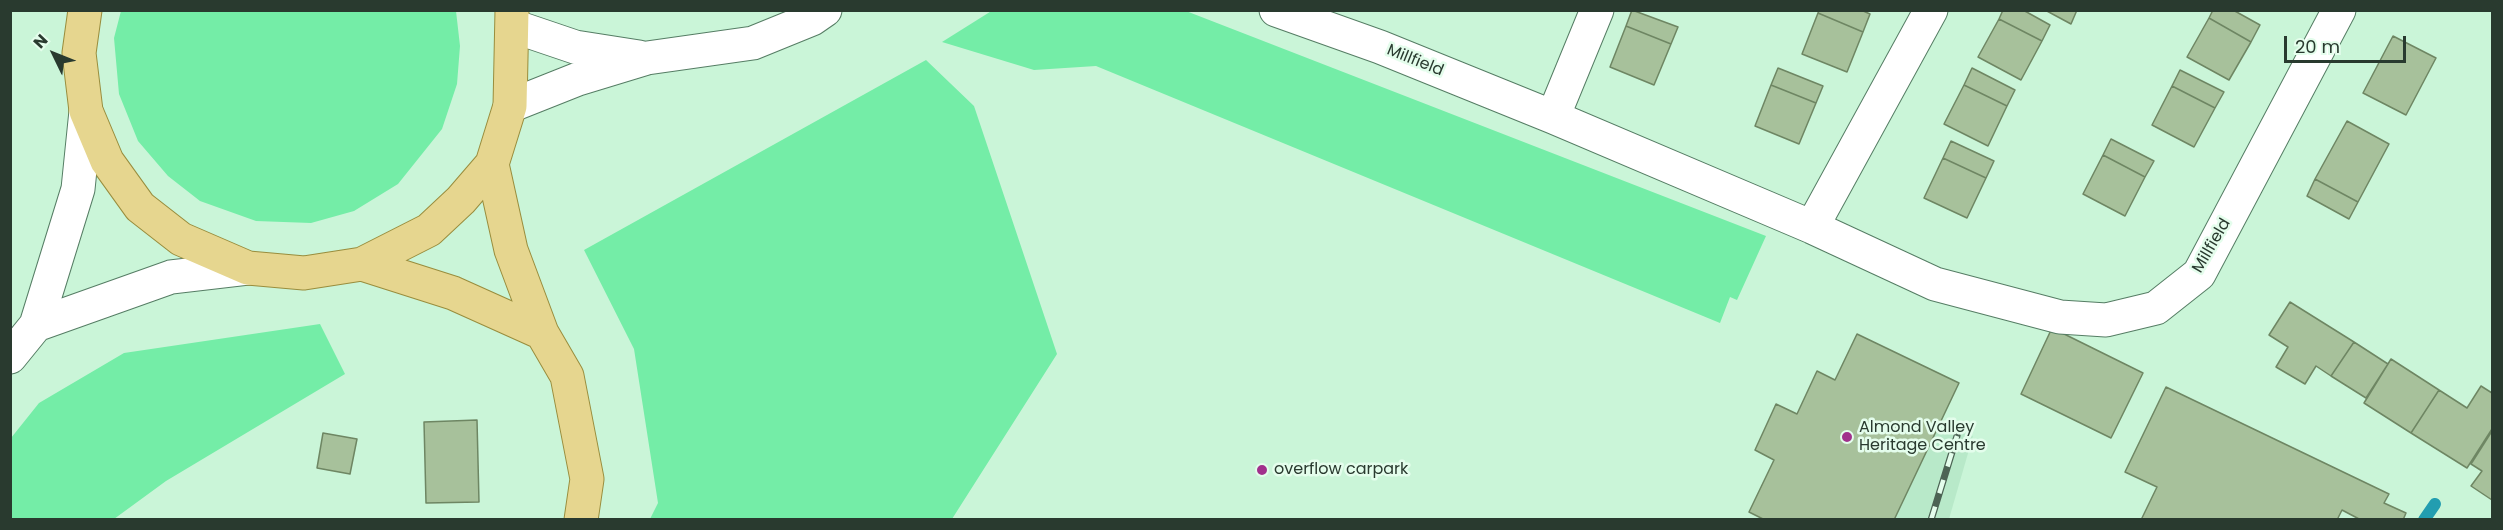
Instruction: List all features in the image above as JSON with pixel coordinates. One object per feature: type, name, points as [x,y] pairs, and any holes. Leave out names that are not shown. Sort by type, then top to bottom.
[{"type":"main road","points":[[85,10],[79,53],[86,111],[106,161],[140,207],[181,239],[248,268],[304,273],[362,264],[429,230],[461,200],[492,164],[510,106],[512,18]]},
{"type":"main road","points":[[492,164],[511,250],[542,333],[567,376],[578,423],[587,479],[581,519]]},
{"type":"main road","points":[[362,264],[453,293],[542,333]]},
{"type":"street","points":[[510,106],[578,79],[647,58],[753,43],[812,19],[825,10]]},
{"type":"street","name":"Millfield","points":[[1275,10],[1380,47],[1553,117],[1812,227],[1935,284],[2060,317],[2106,321],[2156,308],[2199,274],[2339,10]]},
{"type":"street","points":[[1553,117],[1597,10]]},
{"type":"street","points":[[1812,227],[1930,10]]},
{"type":"street","points":[[512,18],[575,47],[647,58]]},
{"type":"street","points":[[10,357],[36,325],[78,189],[86,111]]},
{"type":"street","points":[[36,325],[171,277],[248,268]]},
{"type":"shaded area","points":[[1939,425],[1973,436],[1949,519],[1894,520]]},
{"type":"green space","points":[[993,10],[1186,11],[1766,236],[1737,300],[1730,297],[1720,323],[1096,66],[1034,70],[942,42]]},
{"type":"green space","points":[[121,11],[456,11],[460,46],[457,84],[442,129],[398,184],[354,211],[311,223],[256,221],[200,201],[168,176],[138,141],[119,94],[114,38]]},
{"type":"green space","points":[[926,60],[974,106],[1057,354],[952,519],[650,519],[658,503],[634,349],[584,250]]},
{"type":"green space","points":[[320,324],[345,374],[166,481],[114,519],[11,519],[11,438],[39,403],[124,353]]},
{"type":"building","points":[[1632,10],[1678,27],[1671,44],[1626,26]]},
{"type":"building","points":[[1819,10],[1861,10],[1870,14],[1863,32],[1818,13]]},
{"type":"building","points":[[2003,10],[2023,10],[2050,25],[2042,41],[1999,19]]},
{"type":"building","points":[[2045,10],[2077,10],[2071,24]]},
{"type":"building","points":[[2213,10],[2233,10],[2260,25],[2251,42],[2209,18]]},
{"type":"building","points":[[1818,13],[1863,32],[1847,72],[1802,54]]},
{"type":"building","points":[[2209,18],[2251,42],[2229,80],[2187,57]]},
{"type":"building","points":[[1999,19],[2042,41],[2021,80],[1978,57]]},
{"type":"building","points":[[1626,26],[1671,44],[1654,85],[1610,67]]},
{"type":"building","points":[[2393,36],[2436,58],[2406,115],[2363,93]]},
{"type":"building","points":[[1778,68],[1823,86],[1816,103],[1771,85]]},
{"type":"building","points":[[1972,68],[2015,90],[2007,106],[1964,85]]},
{"type":"building","points":[[2180,70],[2224,92],[2215,108],[2172,86]]},
{"type":"building","points":[[1771,85],[1816,103],[1799,144],[1755,126]]},
{"type":"building","points":[[1964,85],[2007,106],[1988,146],[1944,124]]},
{"type":"building","points":[[2172,86],[2215,108],[2194,147],[2152,125]]},
{"type":"building","points":[[2347,121],[2389,144],[2358,202],[2315,179]]},
{"type":"building","points":[[2111,139],[2154,161],[2145,177],[2103,155]]},
{"type":"building","points":[[1951,141],[1994,161],[1986,178],[1943,158]]},
{"type":"building","points":[[2103,155],[2145,177],[2125,216],[2083,194]]},
{"type":"building","points":[[1943,158],[1986,178],[1967,218],[1924,198]]},
{"type":"building","points":[[2315,179],[2358,202],[2349,219],[2307,196]]},
{"type":"building","points":[[2290,302],[2354,342],[2331,376],[2316,366],[2305,384],[2276,367],[2288,347],[2269,335]]},
{"type":"building","points":[[2052,328],[2143,373],[2111,438],[2021,394]]},
{"type":"building","name":"Almond Valley Heritage Centre","points":[[1857,334],[1959,383],[1894,520],[1765,520],[1749,512],[1774,460],[1755,450],[1776,404],[1797,414],[1817,371],[1835,380]]},
{"type":"building","points":[[2354,342],[2388,364],[2366,398],[2331,376]]},
{"type":"building","points":[[2391,359],[2439,390],[2411,433],[2364,403]]},
{"type":"building","points":[[2481,386],[2492,393],[2492,429],[2467,468],[2411,433],[2439,390],[2467,408]]},
{"type":"building","points":[[2166,387],[2389,494],[2384,503],[2406,513],[2403,520],[2361,520],[2342,510],[2337,520],[2141,520],[2157,487],[2125,472]]},
{"type":"building","points":[[477,420],[479,502],[426,503],[424,422]]},
{"type":"building","points":[[2492,431],[2492,500],[2471,486],[2482,471],[2471,464]]},
{"type":"building","points":[[323,433],[357,439],[350,474],[317,468]]},
{"type":"waterway","points":[[2424,520],[2435,504]]},
{"type":"railway","points":[[1931,520],[1957,436]]},
{"type":"place","name":"Almond Valley Heritage Centre","points":[[1847,437]]},
{"type":"place","name":"overflow carpark","points":[[1262,470]]}]
